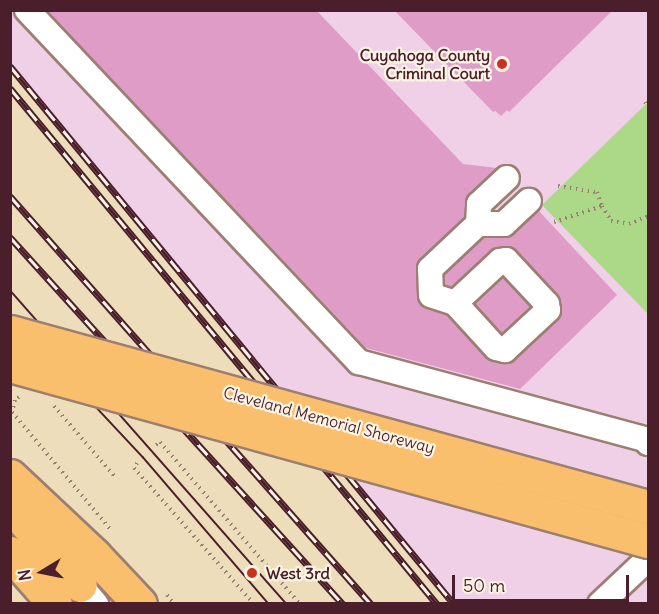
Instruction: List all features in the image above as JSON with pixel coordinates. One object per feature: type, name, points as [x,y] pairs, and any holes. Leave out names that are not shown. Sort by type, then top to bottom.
[{"type":"highway","name":"Cleveland Memorial Shoreway","points":[[10,332],[648,507]]},
{"type":"highway","name":"Cleveland Memorial Shoreway","points":[[19,378],[648,541]]},
{"type":"highway","points":[[10,476],[78,539],[153,599]]},
{"type":"highway","points":[[10,505],[77,597]]},
{"type":"highway","points":[[10,526],[77,597]]},
{"type":"highway","points":[[10,554],[77,597]]},
{"type":"street","points":[[27,10],[359,362],[645,439],[648,443]]},
{"type":"street","points":[[455,303],[500,261],[506,260],[547,304],[548,309],[505,350],[495,348],[455,303],[431,295],[430,268],[486,223],[518,190]]},
{"type":"street","points":[[603,601],[648,559]]},
{"type":"path","points":[[645,102],[648,106]]},
{"type":"path","points":[[558,186],[597,192],[611,221],[629,224],[648,216]]},
{"type":"path","points":[[554,222],[602,206]]},
{"type":"path","points":[[19,378],[12,412],[112,531]]},
{"type":"path","points":[[48,400],[115,477]]},
{"type":"path","points":[[156,445],[160,442],[300,603]]},
{"type":"path","points":[[137,463],[134,468],[254,603]]},
{"type":"path","points":[[153,599],[174,603]]},
{"type":"shaded area","points":[[10,11],[648,11],[648,603],[454,603],[11,66]]},
{"type":"green space","points":[[648,102],[648,314],[542,205]]},
{"type":"building","points":[[47,10],[316,10],[463,164],[497,168],[469,194],[465,203],[464,218],[417,263],[417,296],[420,304],[447,315],[486,358],[502,364],[515,360],[561,315],[561,302],[557,294],[510,246],[490,251],[451,287],[445,285],[444,275],[484,238],[504,238],[513,235],[539,211],[617,295],[520,389],[366,348]]},
{"type":"building","name":"Cuyahoga County Criminal Court","points":[[394,10],[613,10],[509,112],[507,110],[501,116],[493,112]]},
{"type":"building","points":[[503,278],[530,307],[502,333],[475,304]]},
{"type":"tram line","points":[[10,290],[287,604]]},
{"type":"tram line","points":[[10,315],[143,457],[269,604]]},
{"type":"railway","points":[[10,66],[454,604]]},
{"type":"railway","points":[[10,88],[437,604]]},
{"type":"railway","points":[[10,196],[371,604]]},
{"type":"railway","points":[[10,237],[343,604]]},
{"type":"place","name":"Cuyahoga County Criminal Court","points":[[502,64]]},
{"type":"place","name":"West 3rd","points":[[252,573]]}]
